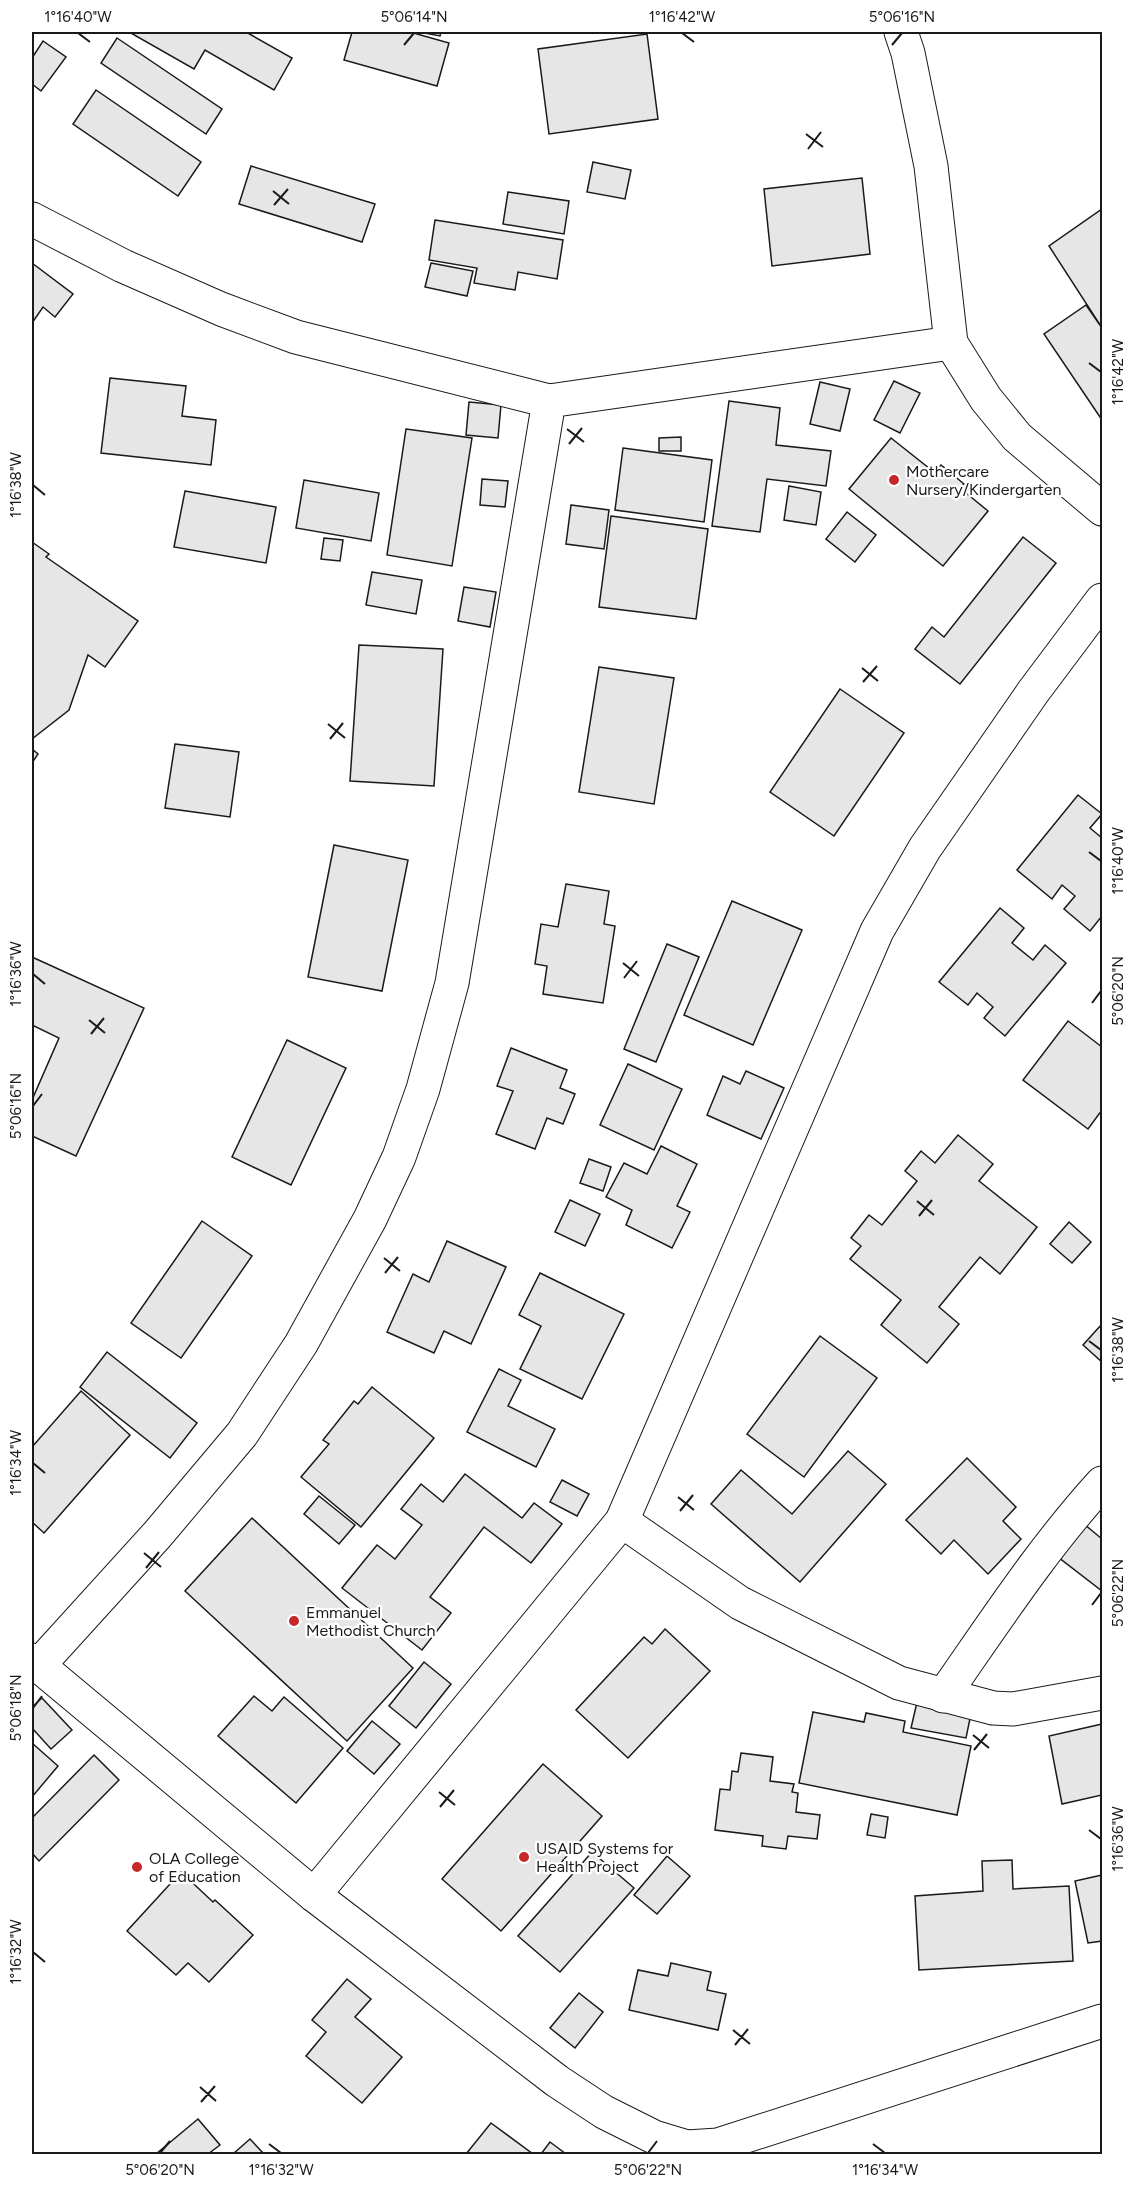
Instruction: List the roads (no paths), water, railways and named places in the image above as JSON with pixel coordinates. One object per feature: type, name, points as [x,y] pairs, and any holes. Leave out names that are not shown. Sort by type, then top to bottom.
[{"type":"street","points":[[901,32],[931,166],[951,343],[986,399],[1017,437],[1102,509]]},
{"type":"street","points":[[32,219],[123,266],[221,309],[296,337],[549,401],[951,343]]},
{"type":"street","points":[[549,401],[452,983],[423,1089],[399,1157],[370,1219],[301,1344],[242,1434],[157,1535],[35,1663],[314,1895],[557,2081],[604,2112],[654,2137],[687,2147],[718,2145],[1102,2021]]},
{"type":"street","points":[[314,1895],[622,1521],[877,931],[925,848],[1033,692],[1102,600]]},
{"type":"street","points":[[943,1696],[1035,1564],[1102,1483]]},
{"type":"street","points":[[622,1521],[740,1603],[898,1683],[993,1708],[1013,1709],[1102,1693]]},
{"type":"place","name":"Mothercare Nursery/Kindergarten","points":[[894,480]]},
{"type":"place","name":"Emmanuel Methodist Church","points":[[294,1621]]},
{"type":"place","name":"USAID Systems for Health Project","points":[[524,1857]]},
{"type":"place","name":"OLA College of Education","points":[[137,1867]]}]
